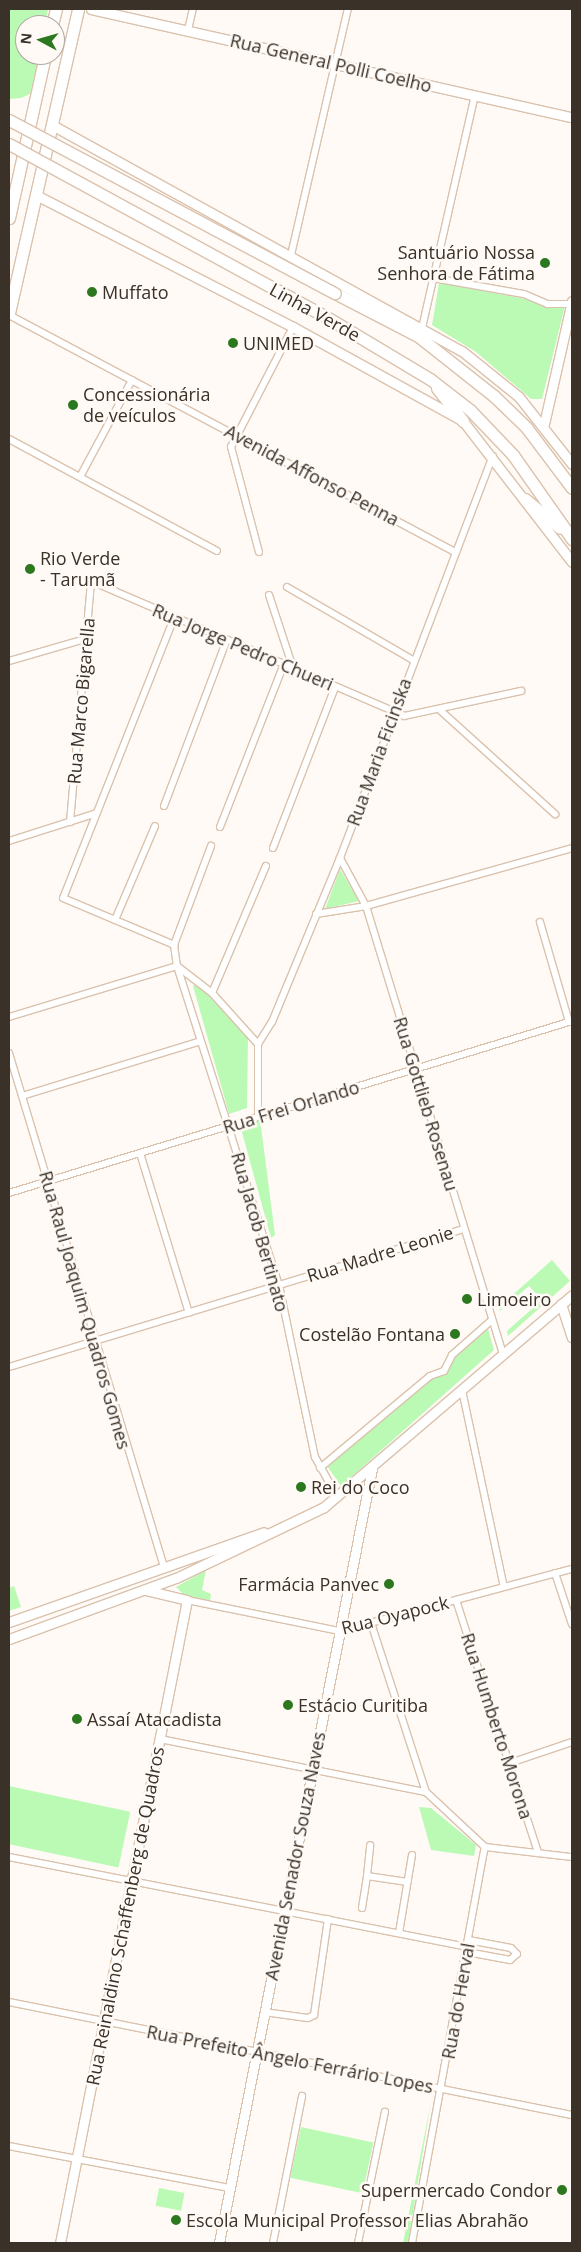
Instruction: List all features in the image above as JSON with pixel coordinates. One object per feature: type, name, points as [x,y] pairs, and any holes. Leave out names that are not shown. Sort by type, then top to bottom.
[{"type":"highway","points":[[9,314],[78,9]]},
{"type":"highway","points":[[9,218],[12,183],[42,65]]},
{"type":"highway","name":"Linha Verde","points":[[9,120],[418,336],[526,427],[572,488]]},
{"type":"highway","name":"Linha Verde","points":[[9,144],[323,315],[430,379],[500,440],[572,538]]},
{"type":"highway","points":[[430,379],[462,421]]},
{"type":"highway","points":[[525,499],[572,538]]},
{"type":"main road","name":"Rua General Polli Coelho","points":[[91,9],[572,117]]},
{"type":"main road","points":[[52,125],[422,328],[496,376],[544,424],[572,464]]},
{"type":"main road","name":"Linha Verde","points":[[36,195],[294,327],[462,421],[492,456],[572,562]]},
{"type":"main road","points":[[544,424],[571,314],[572,303]]},
{"type":"main road","points":[[9,1639],[146,1590],[282,1529],[338,1498],[572,1295]]},
{"type":"main road","points":[[561,1304],[572,1337]]},
{"type":"main road","name":"Avenida Senador Souza Naves","points":[[218,2243],[372,1468]]},
{"type":"main road","points":[[9,1622],[164,1567],[282,1529]]},
{"type":"main road","points":[[146,1590],[187,1600]]},
{"type":"main road","name":"Rua Reinaldino Schaffenberg de Quadros","points":[[60,2243],[187,1600]]},
{"type":"street","points":[[188,30],[193,9]]},
{"type":"street","points":[[291,255],[348,9]]},
{"type":"street","points":[[422,328],[475,95]]},
{"type":"street","points":[[433,278],[524,294],[548,304],[572,303]]},
{"type":"street","name":"Avenida Affonso Penna","points":[[9,314],[455,552]]},
{"type":"street","points":[[259,552],[232,456],[234,434],[294,327]]},
{"type":"street","points":[[81,475],[132,380]]},
{"type":"street","points":[[9,439],[81,475],[217,551]]},
{"type":"street","name":"Rua Maria Ficinska","points":[[258,1044],[272,1022],[340,858],[413,660],[492,456]]},
{"type":"street","name":"Rua Jorge Pedro Chueri","points":[[92,581],[226,642],[294,668],[395,712],[412,716],[521,691]]},
{"type":"street","name":"Rua Marco Bigarella","points":[[70,822],[92,581]]},
{"type":"street","points":[[287,587],[413,660]]},
{"type":"street","points":[[269,595],[294,668]]},
{"type":"street","points":[[174,618],[63,898],[174,945],[211,846]]},
{"type":"street","points":[[9,661],[88,638]]},
{"type":"street","points":[[164,806],[226,642]]},
{"type":"street","points":[[220,827],[284,664]]},
{"type":"street","points":[[274,848],[335,687]]},
{"type":"street","points":[[441,710],[555,814]]},
{"type":"street","points":[[9,840],[97,814]]},
{"type":"street","points":[[115,920],[155,826]]},
{"type":"street","points":[[316,914],[366,906],[572,848]]},
{"type":"street","name":"Rua Gottlieb Rosenau","points":[[340,858],[366,906],[503,1355]]},
{"type":"street","points":[[212,993],[266,866]]},
{"type":"street","points":[[540,922],[570,1022]]},
{"type":"street","name":"Rua Jacob Bertinato","points":[[174,945],[178,966],[200,1042],[279,1285],[320,1468],[338,1498]]},
{"type":"street","points":[[9,1017],[178,966],[212,993],[258,1044],[258,1117]]},
{"type":"street","name":"Rua Frei Orlando","points":[[9,1192],[570,1022]]},
{"type":"street","points":[[22,1096],[200,1042]]},
{"type":"street","name":"Rua Raul Joaquim Quadros Gomes","points":[[9,1053],[94,1341],[164,1567]]},
{"type":"street","points":[[140,1152],[188,1312]]},
{"type":"street","name":"Rua Madre Leonie","points":[[9,1367],[464,1229]]},
{"type":"street","points":[[320,1468],[430,1376],[444,1371],[452,1355],[492,1320]]},
{"type":"street","points":[[462,1390],[504,1587]]},
{"type":"street","name":"Rua Oyapock","points":[[187,1600],[340,1631],[572,1569]]},
{"type":"street","points":[[555,1573],[572,1624]]},
{"type":"street","name":"Rua Humberto Morona","points":[[456,1600],[538,1853]]},
{"type":"street","points":[[371,1623],[426,1792],[485,1847],[572,1857]]},
{"type":"street","points":[[160,1739],[426,1792]]},
{"type":"street","points":[[510,1764],[572,1742]]},
{"type":"street","points":[[362,1908],[370,1845]]},
{"type":"street","name":"Rua do Herval","points":[[412,2243],[443,2089],[485,1847]]},
{"type":"street","points":[[399,1933],[412,1855]]},
{"type":"street","points":[[9,1857],[468,1946],[510,1960],[517,1954],[513,1948],[468,1946]]},
{"type":"street","points":[[367,1876],[408,1882]]},
{"type":"street","points":[[264,2012],[308,2018],[314,2015],[328,1919]]},
{"type":"street","name":"Rua Prefeito Ângelo Ferrário Lopes","points":[[9,2002],[572,2115]]},
{"type":"street","points":[[273,2243],[302,2096]]},
{"type":"street","points":[[358,2243],[385,2112]]},
{"type":"street","points":[[9,2146],[229,2188]]},
{"type":"green space","points":[[9,9],[48,9],[47,15],[15,15],[15,65],[37,65],[30,94],[21,98],[9,99]]},
{"type":"green space","points":[[451,280],[455,286],[565,306],[542,399],[531,399],[476,352],[432,325],[439,283]]},
{"type":"green space","points":[[340,869],[359,901],[325,909]]},
{"type":"green space","points":[[196,983],[248,1037],[247,1108],[229,1114],[193,986]]},
{"type":"green space","points":[[260,1119],[275,1235],[271,1238],[240,1125]]},
{"type":"green space","points":[[552,1260],[570,1281],[508,1336],[507,1331],[542,1300],[529,1286],[500,1311],[499,1307]]},
{"type":"green space","points":[[488,1329],[494,1350],[341,1486],[327,1466],[432,1379],[446,1375],[454,1358]]},
{"type":"green space","points":[[206,1570],[202,1590],[211,1594],[210,1601],[184,1595],[176,1587]]},
{"type":"green space","points":[[14,1586],[21,1607],[9,1611],[9,1588]]},
{"type":"green space","points":[[9,1786],[130,1812],[118,1868],[9,1844]]},
{"type":"green space","points":[[419,1807],[431,1808],[476,1845],[474,1856],[431,1850]]},
{"type":"green space","points":[[431,2102],[408,2243],[403,2243]]},
{"type":"green space","points":[[301,2127],[373,2142],[363,2193],[290,2178]]},
{"type":"green space","points":[[159,2188],[185,2193],[181,2211],[156,2206]]},
{"type":"place","name":"Santuário Nossa Senhora de Fátima","points":[[545,263]]},
{"type":"place","name":"Muffato","points":[[92,292]]},
{"type":"place","name":"UNIMED","points":[[233,343]]},
{"type":"place","name":"Concessionária de veículos","points":[[73,405]]},
{"type":"place","name":"Rio Verde - Tarumã","points":[[30,569]]},
{"type":"place","name":"Limoeiro","points":[[467,1299]]},
{"type":"place","name":"Costelão Fontana","points":[[455,1334]]},
{"type":"place","name":"Rei do Coco","points":[[301,1487]]},
{"type":"place","name":"Farmácia Panvec","points":[[389,1584]]},
{"type":"place","name":"Estácio Curitiba","points":[[288,1705]]},
{"type":"place","name":"Assaí Atacadista","points":[[77,1719]]},
{"type":"place","name":"Supermercado Condor","points":[[562,2190]]},
{"type":"place","name":"Escola Municipal Professor Elias Abrahão","points":[[176,2220]]}]
